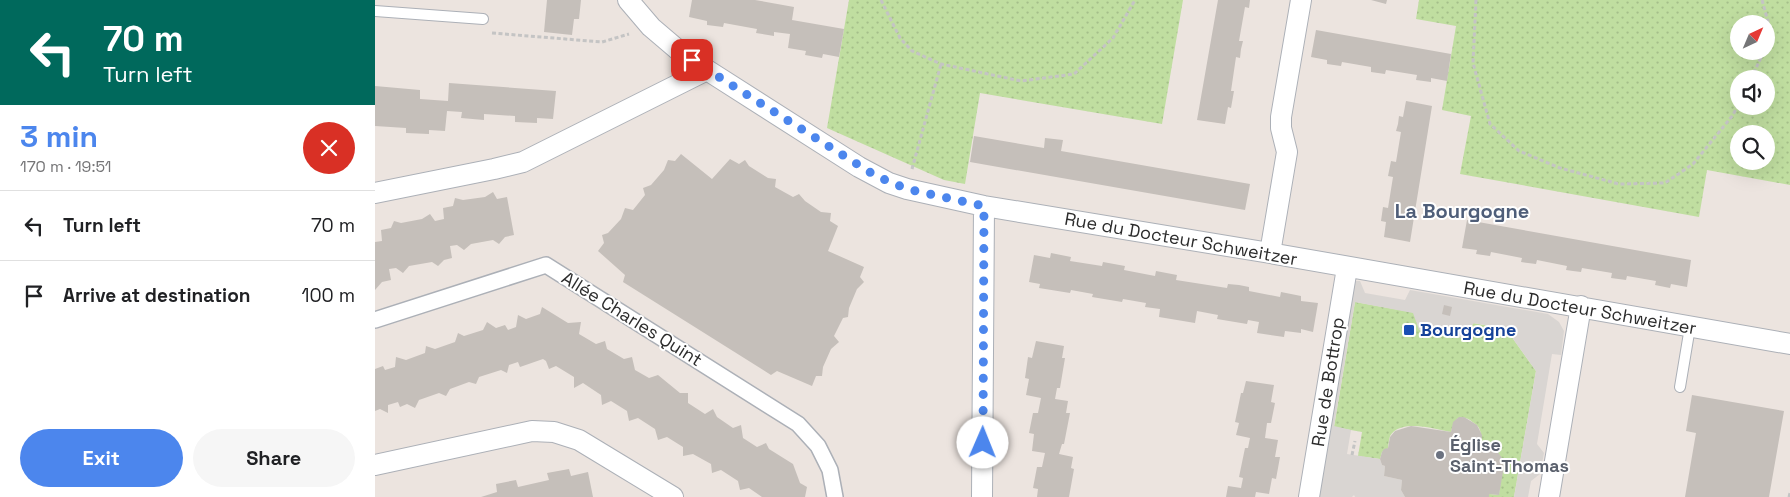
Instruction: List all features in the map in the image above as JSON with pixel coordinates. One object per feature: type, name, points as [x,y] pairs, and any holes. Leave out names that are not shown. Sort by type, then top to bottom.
[{"type":"street","name":"Rue du Docteur Schweitzer","points":[[628,0],[651,27],[678,50],[707,70],[859,167],[889,183],[907,189],[984,206],[1581,306],[1790,344]]},
{"type":"street","points":[[1270,253],[1287,152],[1281,128],[1281,117],[1301,0]]},
{"type":"street","points":[[375,192],[494,170],[523,162],[707,70]]},
{"type":"street","points":[[983,497],[984,206]]},
{"type":"street","name":"Allée Charles Quint","points":[[375,320],[546,265],[798,424],[818,446],[830,470],[835,497]]},
{"type":"street","name":"Rue de Bottrop","points":[[1309,497],[1347,268]]},
{"type":"street","points":[[1549,497],[1581,306]]},
{"type":"street","points":[[375,465],[532,431],[554,432],[579,440],[673,497]]},
{"type":"lane","points":[[375,11],[483,19]]},
{"type":"lane","points":[[1680,387],[1690,327]]},
{"type":"path","points":[[881,0],[901,38],[912,51],[941,64],[1021,81],[1074,74],[1113,38],[1135,0]]},
{"type":"path","points":[[1476,0],[1473,63],[1490,124],[1519,151],[1560,168],[1619,184],[1665,183],[1693,164],[1733,115]]},
{"type":"path","points":[[1763,0],[1767,15]]},
{"type":"path","points":[[490,33],[602,42],[651,27]]},
{"type":"path","points":[[907,189],[941,64]]},
{"type":"path","points":[[1353,455],[1355,441]]},
{"type":"path","points":[[1789,497],[1790,493]]},
{"type":"green space","points":[[849,0],[1183,0],[1162,124],[980,93],[965,184],[944,180],[827,128]]},
{"type":"green space","points":[[1419,0],[1790,0],[1790,185],[1707,170],[1699,217],[1460,174],[1471,116],[1442,110],[1456,26],[1416,19]]},
{"type":"green space","points":[[1355,302],[1506,329],[1536,371],[1514,497],[1489,497],[1489,494],[1499,495],[1502,463],[1496,452],[1481,445],[1479,428],[1466,418],[1457,419],[1451,432],[1419,426],[1402,427],[1390,436],[1388,448],[1382,452],[1380,459],[1358,456],[1362,432],[1334,427]]},
{"type":"shaded area","points":[[1355,281],[1360,281],[1365,293],[1405,300],[1410,290],[1548,314],[1559,322],[1564,331],[1561,355],[1552,354],[1537,444],[1544,453],[1540,474],[1531,481],[1528,497],[1514,497],[1536,371],[1506,329],[1474,323],[1462,338],[1419,330],[1413,313],[1355,302],[1334,426],[1351,430],[1347,454],[1380,459],[1382,465],[1385,466],[1384,476],[1402,480],[1401,490],[1405,497],[1355,497],[1354,495],[1352,497],[1319,497]]},
{"type":"building","points":[[547,0],[581,0],[579,19],[574,19],[572,35],[544,32]]},
{"type":"building","points":[[692,0],[755,0],[794,7],[792,20],[844,29],[839,57],[823,54],[822,58],[805,55],[806,51],[788,48],[790,34],[774,32],[774,36],[756,33],[757,29],[724,23],[723,27],[707,25],[707,21],[689,17]]},
{"type":"building","points":[[1218,0],[1250,0],[1249,8],[1245,7],[1239,41],[1243,41],[1240,58],[1236,57],[1231,91],[1234,91],[1231,108],[1228,107],[1225,124],[1197,120]]},
{"type":"building","points":[[1371,0],[1387,0],[1386,4]]},
{"type":"building","points":[[1316,30],[1451,54],[1447,81],[1431,78],[1431,82],[1416,80],[1417,75],[1386,70],[1385,74],[1371,72],[1371,67],[1342,62],[1341,66],[1327,64],[1327,60],[1311,57]]},
{"type":"building","points":[[449,83],[556,91],[553,119],[537,118],[537,123],[515,122],[515,116],[484,114],[484,120],[461,118],[462,112],[447,111],[445,131],[429,130],[429,134],[406,133],[406,128],[375,126],[375,86],[420,90],[420,99],[448,101]]},
{"type":"building","points":[[1406,101],[1432,106],[1410,242],[1384,237],[1386,222],[1381,221],[1383,207],[1388,208],[1393,177],[1388,176],[1391,161],[1396,162],[1401,132],[1396,131],[1399,116],[1403,117]]},
{"type":"building","points":[[974,136],[1044,148],[1045,138],[1063,140],[1061,151],[1250,184],[1245,210],[970,162]]},
{"type":"building","points":[[681,154],[712,179],[730,159],[739,164],[745,160],[749,166],[768,178],[776,179],[775,187],[793,197],[799,194],[805,201],[821,212],[831,213],[830,221],[838,226],[828,251],[864,267],[860,277],[864,282],[857,289],[849,308],[848,317],[843,318],[834,336],[839,342],[831,349],[823,367],[822,376],[816,376],[812,386],[777,371],[771,375],[623,282],[625,275],[598,251],[604,243],[602,235],[608,233],[621,219],[625,208],[633,210],[645,195],[643,188],[651,185],[664,170],[668,160],[675,161]]},
{"type":"building","points":[[493,192],[497,199],[507,197],[514,235],[505,237],[499,244],[493,240],[471,244],[464,250],[457,245],[450,246],[452,258],[444,260],[438,266],[432,262],[409,266],[403,273],[396,268],[389,269],[391,280],[382,282],[375,290],[375,242],[382,241],[381,230],[391,228],[394,221],[401,223],[422,219],[430,214],[435,221],[444,219],[443,208],[453,206],[455,198],[463,200],[485,197]]},
{"type":"building","points":[[1467,220],[1691,260],[1687,287],[1671,284],[1670,288],[1655,285],[1656,281],[1627,276],[1626,280],[1611,278],[1612,273],[1582,268],[1581,272],[1566,270],[1567,266],[1537,260],[1536,264],[1521,262],[1522,258],[1491,252],[1490,256],[1476,254],[1477,250],[1462,248]]},
{"type":"building","points":[[1051,253],[1071,257],[1070,261],[1102,266],[1103,262],[1125,266],[1124,270],[1155,276],[1156,271],[1177,275],[1176,280],[1227,288],[1228,284],[1239,285],[1249,287],[1249,291],[1280,297],[1281,292],[1301,296],[1301,301],[1318,303],[1313,332],[1301,329],[1301,333],[1285,331],[1284,337],[1257,333],[1259,322],[1248,320],[1247,324],[1217,319],[1218,315],[1197,311],[1195,323],[1159,317],[1160,309],[1145,307],[1146,303],[1123,299],[1122,302],[1092,297],[1093,294],[1071,290],[1070,293],[1039,288],[1040,284],[1029,282],[1034,255],[1050,258]]},
{"type":"building","points":[[1444,305],[1452,307],[1450,316],[1442,314]]},
{"type":"building","points":[[542,307],[568,323],[581,322],[579,334],[596,344],[605,341],[607,349],[624,359],[632,357],[635,370],[649,378],[658,375],[680,393],[688,393],[688,403],[705,414],[713,409],[717,417],[733,428],[741,425],[743,438],[757,447],[766,443],[769,449],[793,464],[800,483],[807,487],[805,497],[762,497],[749,488],[740,490],[738,481],[721,470],[712,473],[711,464],[693,454],[683,456],[683,447],[667,437],[658,440],[655,429],[638,418],[629,421],[627,411],[611,401],[602,405],[601,395],[583,383],[574,388],[574,377],[556,366],[549,369],[546,361],[543,359],[520,367],[518,362],[509,365],[507,373],[501,370],[479,377],[476,384],[469,382],[450,389],[446,396],[439,393],[419,400],[415,408],[407,404],[400,407],[398,402],[388,405],[388,413],[380,409],[375,411],[375,369],[383,366],[385,370],[395,367],[396,357],[406,360],[425,353],[426,346],[435,349],[455,342],[458,333],[464,336],[483,330],[487,322],[496,328],[505,325],[508,330],[516,327],[518,315],[526,319],[540,314]]},
{"type":"building","points":[[1036,341],[1064,346],[1062,358],[1065,358],[1060,388],[1057,388],[1055,399],[1068,401],[1066,413],[1070,413],[1064,444],[1062,444],[1059,454],[1073,457],[1071,468],[1074,469],[1069,497],[1037,497],[1038,489],[1033,488],[1037,467],[1042,467],[1045,453],[1032,451],[1034,434],[1029,433],[1033,413],[1038,413],[1041,398],[1026,395],[1029,379],[1025,378],[1028,357],[1032,358]]},
{"type":"building","points":[[1246,381],[1274,385],[1271,402],[1275,403],[1271,423],[1267,423],[1265,438],[1278,440],[1275,457],[1280,457],[1276,479],[1272,478],[1269,494],[1256,492],[1255,497],[1226,497],[1228,486],[1241,488],[1243,478],[1239,477],[1245,448],[1248,448],[1250,438],[1236,435],[1239,423],[1235,422],[1241,393],[1243,393]]},
{"type":"building","points":[[1692,395],[1784,411],[1769,497],[1685,497],[1696,433],[1686,431]]},
{"type":"building","name":"Église Saint-Thomas","points":[[1459,417],[1464,417],[1477,425],[1482,435],[1481,445],[1496,450],[1502,458],[1504,466],[1499,495],[1489,494],[1489,497],[1405,497],[1401,490],[1402,480],[1384,476],[1385,466],[1382,465],[1380,459],[1384,449],[1388,448],[1390,437],[1395,431],[1411,426],[1451,432],[1453,422]]},
{"type":"building","points":[[569,469],[571,476],[588,472],[593,497],[481,497],[497,492],[496,484],[516,480],[518,487],[549,480],[547,473]]},
{"type":"place","name":"Bourgogne","points":[[1409,330]]},
{"type":"place","name":"Église Saint-Thomas","points":[[1440,455]]},
{"type":"district","name":"La Bourgogne","points":[[1462,211]]},
{"type":"route","points":[[692,60],[836,153],[889,183],[907,189],[984,206],[983,443]]}]
